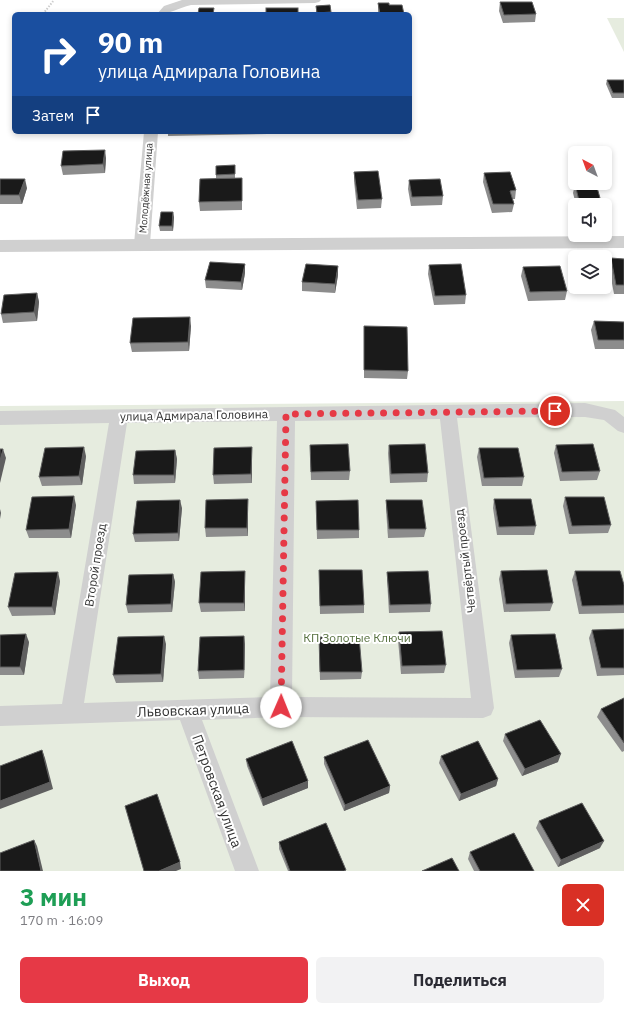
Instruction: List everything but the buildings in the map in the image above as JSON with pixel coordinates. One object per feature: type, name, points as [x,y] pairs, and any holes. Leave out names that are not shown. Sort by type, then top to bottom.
[{"type":"street","points":[[164,12],[166,9],[176,5],[191,2],[315,0]]},
{"type":"street","name":"Молодёжная улица","points":[[142,244],[151,134]]},
{"type":"street","points":[[0,246],[624,242]]},
{"type":"street","name":"улица Адмирала Головина","points":[[0,418],[585,410],[609,415],[624,426]]},
{"type":"street","name":"Четвёртый проезд","points":[[448,413],[482,708]]},
{"type":"street","points":[[281,707],[286,414]]},
{"type":"street","name":"Второй проезд","points":[[71,714],[119,416]]},
{"type":"street","name":"Львовская улица","points":[[0,716],[281,707],[482,708]]},
{"type":"street","name":"Петровская улица","points":[[187,710],[247,871]]},
{"type":"path","points":[[45,12],[54,0]]},
{"type":"green space","points":[[607,18],[624,18],[624,52]]},
{"type":"green space","name":"КП Золотые Ключи","points":[[624,401],[624,871],[0,871],[0,406]]},
{"type":"route","points":[[281,707],[286,414],[555,411]]}]
